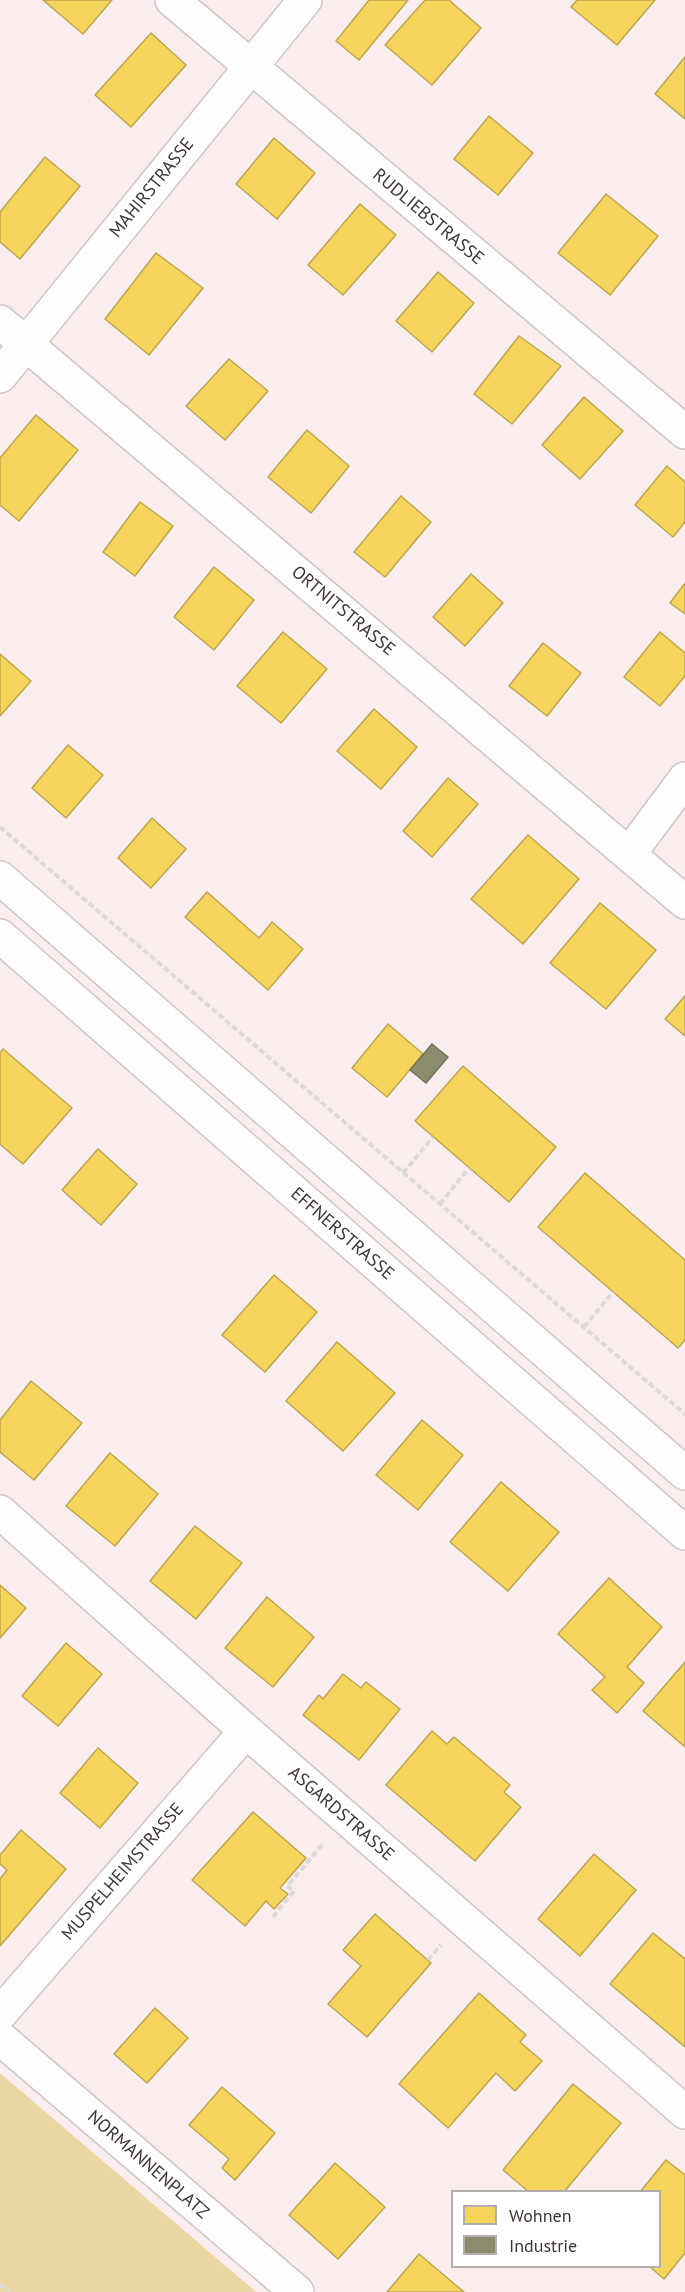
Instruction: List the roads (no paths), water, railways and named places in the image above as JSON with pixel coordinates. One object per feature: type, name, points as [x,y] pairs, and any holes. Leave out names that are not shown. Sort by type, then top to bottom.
[{"type":"street","name":"RUDLIEBSTRASSE","points":[[172,0],[685,432]]},
{"type":"street","name":"MAHIRSTRASSE","points":[[0,376],[305,0]]},
{"type":"street","name":"ORTNITSTRASSE","points":[[0,322],[685,902]]},
{"type":"street","points":[[629,854],[685,779]]},
{"type":"street","points":[[0,878],[685,1473]]},
{"type":"street","name":"EFFNERSTRASSE","points":[[0,936],[685,1533]]},
{"type":"street","name":"ASGARDSTRASSE","points":[[0,1512],[246,1731],[685,2112]]},
{"type":"street","name":"MUSPELHEIMSTRASSE","points":[[0,2014],[246,1731]]},
{"type":"street","name":"NORMANNENPLATZ","points":[[0,2038],[297,2292]]}]
